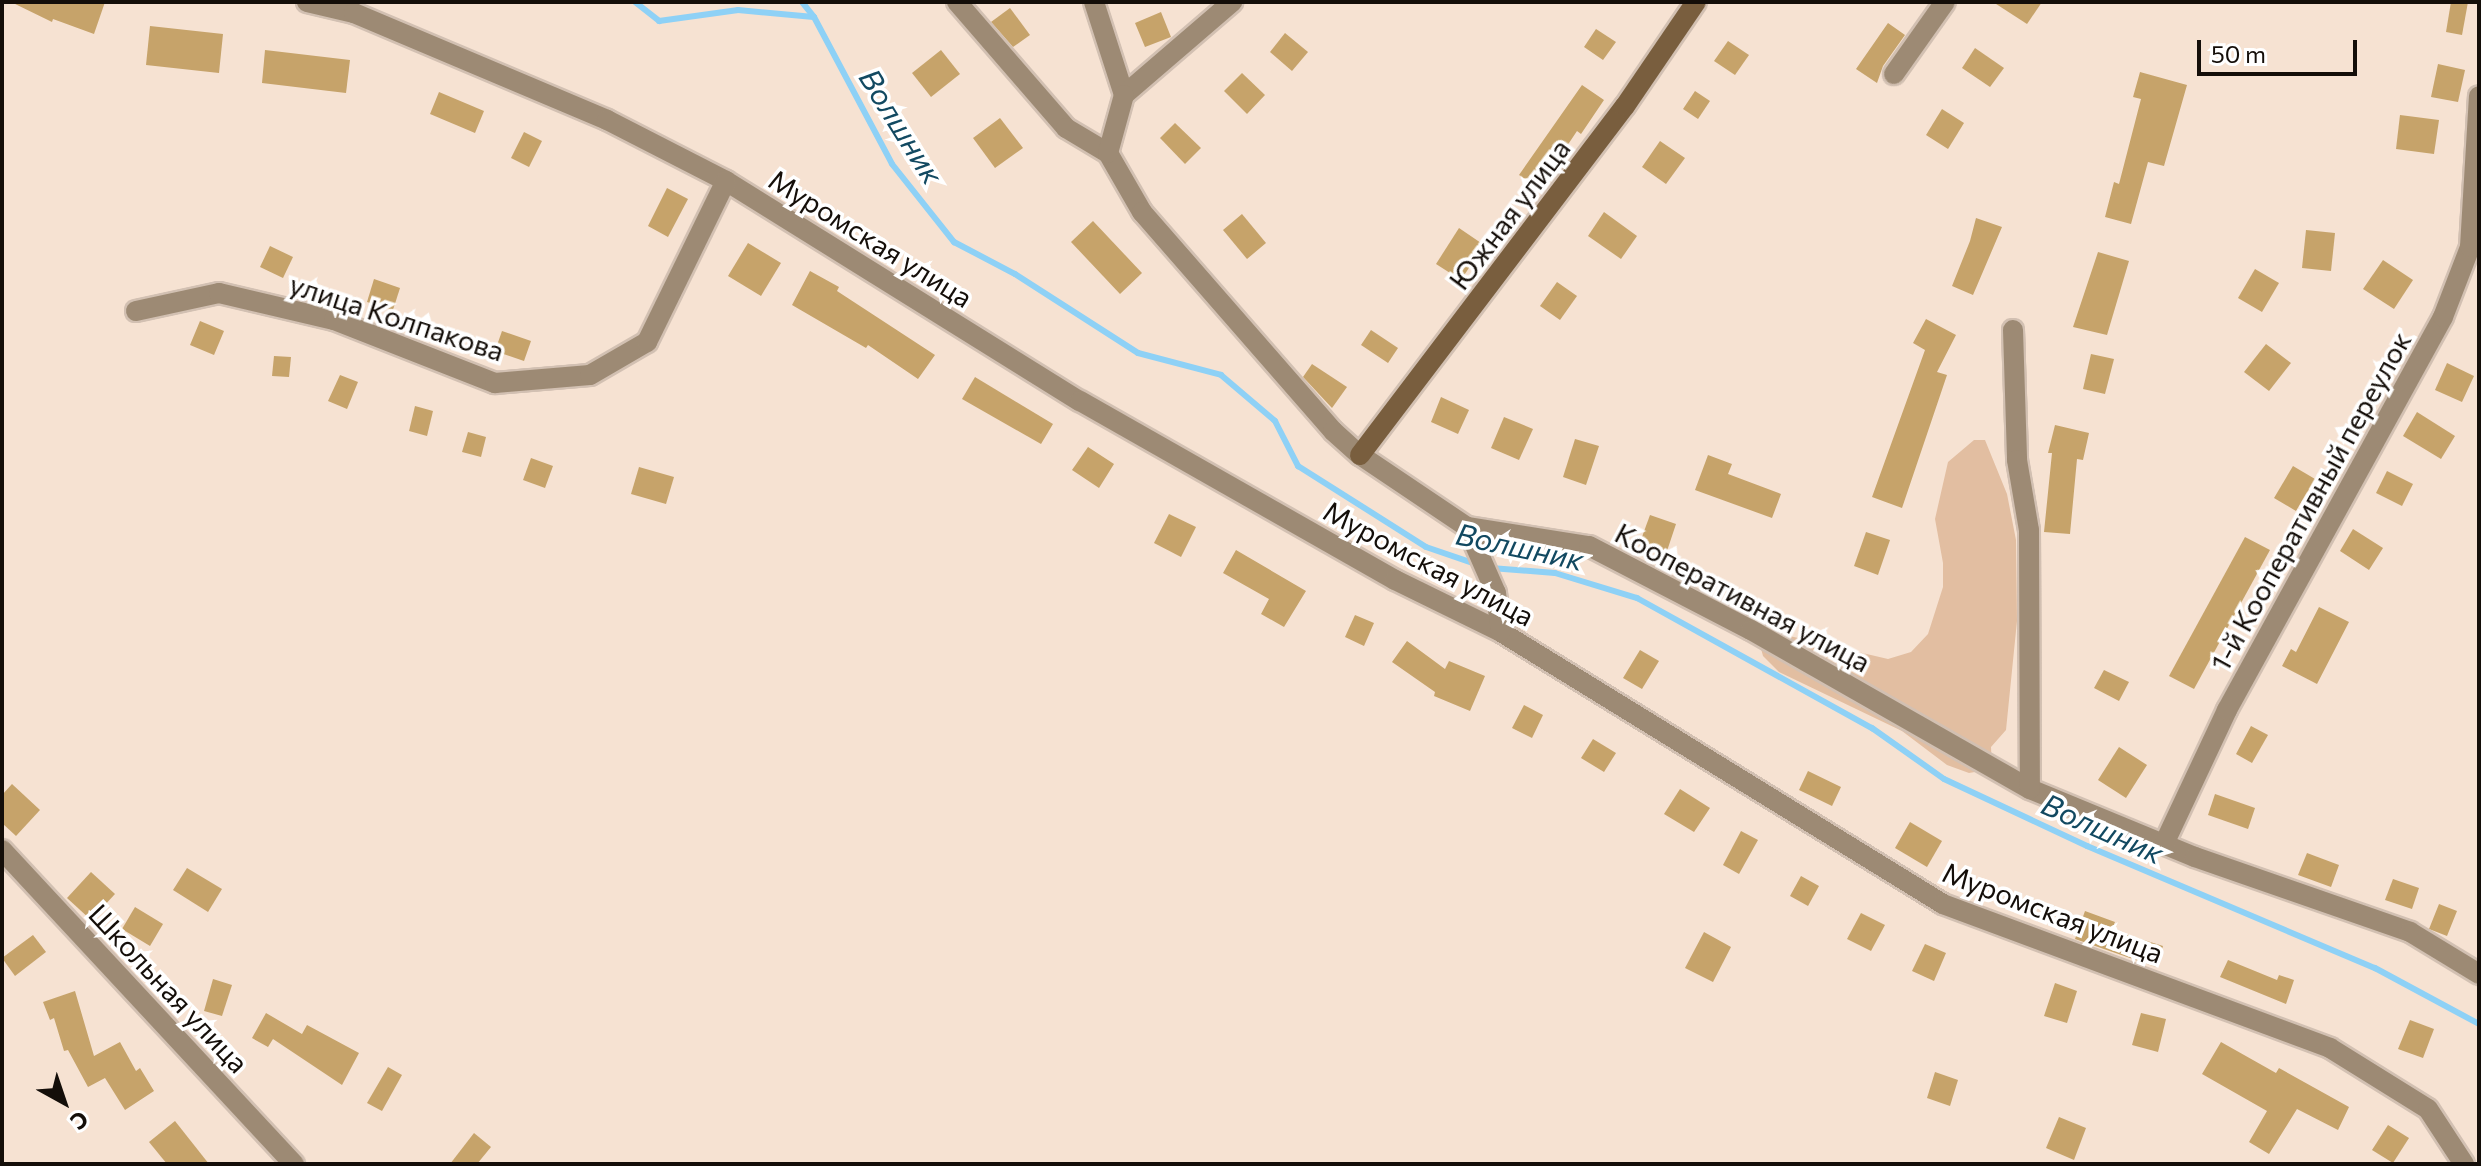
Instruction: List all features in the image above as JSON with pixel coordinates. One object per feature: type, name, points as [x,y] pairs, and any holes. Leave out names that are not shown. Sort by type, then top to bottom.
[{"type":"street","name":"Муромская улица","points":[[307,2],[354,13],[607,120],[726,181],[1080,401],[1395,580],[1501,632],[1943,904],[2330,1048],[2428,1109],[2464,1164]]},
{"type":"street","name":"Кооперативная улица","points":[[957,2],[1066,128],[1108,153],[1142,212],[1241,330],[1333,431],[1360,455],[1467,527],[1589,546],[1751,630],[2030,789],[2164,844],[2410,932],[2479,974]]},
{"type":"street","points":[[1094,2],[1124,95],[1108,153]]},
{"type":"street","points":[[1124,95],[1232,2]]},
{"type":"street","name":"Южная улица","points":[[1360,455],[1625,106],[1696,2]]},
{"type":"street","points":[[1894,74],[1945,2]]},
{"type":"street","name":"1-й Кооперативный переулок","points":[[2164,844],[2227,710],[2443,317],[2470,247],[2479,96]]},
{"type":"street","name":"улица Колпакова","points":[[136,311],[219,293],[334,320],[495,383],[590,375],[647,342],[726,181]]},
{"type":"street","points":[[2013,330],[2017,460],[2029,530],[2030,789]]},
{"type":"street","points":[[1467,527],[1496,593],[1501,632]]},
{"type":"street","name":"Школьная улица","points":[[2,850],[294,1164]]},
{"type":"shaded area","points":[[1974,440],[1985,440],[2007,494],[2016,540],[2017,621],[2006,730],[1991,747],[1992,769],[1969,773],[1947,765],[1902,731],[1779,672],[1763,656],[1760,645],[1768,636],[1781,634],[1888,659],[1911,652],[1928,634],[1943,587],[1943,563],[1935,519],[1948,462]]},
{"type":"building","points":[[11,2],[105,2],[94,34],[53,19],[52,22]]},
{"type":"building","points":[[1993,2],[2042,2],[2027,24]]},
{"type":"building","points":[[2451,2],[2468,2],[2462,35],[2446,32]]},
{"type":"building","points":[[1010,8],[1030,35],[1013,47],[991,22]]},
{"type":"building","points":[[1161,12],[1171,37],[1145,47],[1135,23]]},
{"type":"building","points":[[1888,23],[1905,35],[1883,66],[1877,83],[1856,69]]},
{"type":"building","points":[[150,26],[223,34],[219,73],[146,65]]},
{"type":"building","points":[[1596,29],[1616,42],[1603,60],[1584,47]]},
{"type":"building","points":[[1285,33],[1308,52],[1292,71],[1270,52]]},
{"type":"building","points":[[1728,41],[1749,55],[1735,75],[1714,61]]},
{"type":"building","points":[[1975,48],[2004,68],[1990,87],[1962,68]]},
{"type":"building","points":[[265,50],[350,60],[346,93],[262,83]]},
{"type":"building","points":[[941,50],[960,74],[931,97],[912,73]]},
{"type":"building","points":[[2438,64],[2465,70],[2458,102],[2431,97]]},
{"type":"building","points":[[2140,72],[2187,85],[2164,166],[2148,162],[2131,224],[2105,217],[2114,182],[2119,184],[2141,99],[2133,97]]},
{"type":"building","points":[[1242,73],[1265,95],[1247,114],[1224,91]]},
{"type":"building","points":[[1582,85],[1604,100],[1581,134],[1577,131],[1539,188],[1519,175]]},
{"type":"building","points":[[1695,91],[1710,101],[1698,119],[1683,109]]},
{"type":"building","points":[[439,92],[484,111],[475,133],[430,114]]},
{"type":"building","points":[[1942,109],[1964,123],[1948,149],[1926,135]]},
{"type":"building","points":[[2400,115],[2439,120],[2434,154],[2396,149]]},
{"type":"building","points":[[1000,118],[1023,148],[995,168],[973,138]]},
{"type":"building","points":[[1175,123],[1201,148],[1185,164],[1160,138]]},
{"type":"building","points":[[524,132],[542,141],[529,167],[511,158]]},
{"type":"building","points":[[1660,141],[1685,158],[1666,184],[1642,167]]},
{"type":"building","points":[[667,188],[688,199],[668,237],[648,226]]},
{"type":"building","points":[[1604,212],[1637,236],[1621,259],[1588,236]]},
{"type":"building","points":[[1242,214],[1266,243],[1247,259],[1223,230]]},
{"type":"building","points":[[1976,218],[2002,227],[1973,295],[1952,286]]},
{"type":"building","points":[[1093,221],[1142,273],[1120,294],[1071,242]]},
{"type":"building","points":[[1459,228],[1484,245],[1461,280],[1436,264]]},
{"type":"building","points":[[2306,230],[2335,233],[2331,271],[2302,268]]},
{"type":"building","points":[[748,243],[781,263],[761,296],[728,276]]},
{"type":"building","points":[[270,246],[293,257],[283,278],[260,267]]},
{"type":"building","points":[[2098,252],[2129,261],[2107,335],[2073,327]]},
{"type":"building","points":[[2383,260],[2413,280],[2394,309],[2363,289]]},
{"type":"building","points":[[2255,269],[2279,283],[2262,312],[2238,298]]},
{"type":"building","points":[[810,271],[839,287],[837,291],[935,355],[918,379],[868,345],[866,348],[792,305]]},
{"type":"building","points":[[374,279],[400,288],[393,310],[367,302]]},
{"type":"building","points":[[1557,282],[1577,296],[1560,320],[1540,306]]},
{"type":"building","points":[[1926,319],[1956,335],[1937,372],[1947,375],[1902,508],[1872,497],[1925,350],[1913,343]]},
{"type":"building","points":[[200,321],[224,331],[214,355],[190,345]]},
{"type":"building","points":[[1371,330],[1398,348],[1388,363],[1361,345]]},
{"type":"building","points":[[502,331],[531,341],[524,361],[495,351]]},
{"type":"building","points":[[2266,344],[2291,363],[2269,391],[2244,372]]},
{"type":"building","points":[[2091,354],[2114,359],[2105,394],[2083,389]]},
{"type":"building","points":[[274,356],[291,357],[289,377],[272,376]]},
{"type":"building","points":[[2447,363],[2474,376],[2462,402],[2435,390]]},
{"type":"building","points":[[1312,364],[1347,387],[1332,408],[1303,377]]},
{"type":"building","points":[[340,375],[358,382],[347,409],[328,401]]},
{"type":"building","points":[[975,377],[1053,424],[1041,444],[962,399]]},
{"type":"building","points":[[1441,397],[1469,410],[1458,434],[1431,422]]},
{"type":"building","points":[[415,406],[433,411],[427,436],[409,431]]},
{"type":"building","points":[[2417,412],[2455,436],[2441,459],[2403,436]]},
{"type":"building","points":[[1504,417],[1533,429],[1519,460],[1491,448]]},
{"type":"building","points":[[2055,425],[2089,433],[2083,460],[2077,459],[2070,534],[2044,532],[2052,453],[2048,453]]},
{"type":"building","points":[[468,432],[486,437],[481,457],[462,452]]},
{"type":"building","points":[[1575,439],[1599,446],[1586,485],[1563,477]]},
{"type":"building","points":[[1088,447],[1114,464],[1099,488],[1072,470]]},
{"type":"building","points":[[1708,455],[1732,464],[1728,474],[1781,494],[1772,518],[1695,490]]},
{"type":"building","points":[[531,458],[553,466],[545,488],[523,480]]},
{"type":"building","points":[[2293,466],[2315,479],[2296,511],[2274,498]]},
{"type":"building","points":[[639,467],[674,477],[666,504],[631,494]]},
{"type":"building","points":[[2387,471],[2413,484],[2402,506],[2376,493]]},
{"type":"building","points":[[1169,514],[1196,527],[1181,557],[1154,543]]},
{"type":"building","points":[[1650,515],[1676,524],[1666,554],[1639,545]]},
{"type":"building","points":[[2353,529],[2383,548],[2369,570],[2340,551]]},
{"type":"building","points":[[1866,532],[1890,540],[1878,575],[1854,566]]},
{"type":"building","points":[[2245,537],[2270,550],[2194,689],[2169,676]]},
{"type":"building","points":[[1236,550],[1306,591],[1284,627],[1261,614],[1269,599],[1223,573]]},
{"type":"building","points":[[2319,607],[2349,622],[2317,684],[2282,666],[2291,649],[2296,652]]},
{"type":"building","points":[[1355,615],[1374,623],[1364,646],[1345,637]]},
{"type":"building","points":[[1407,641],[1445,669],[1449,661],[1485,676],[1470,711],[1434,696],[1435,692],[1392,662]]},
{"type":"building","points":[[1640,650],[1659,661],[1642,689],[1623,678]]},
{"type":"building","points":[[2104,670],[2129,682],[2119,701],[2094,688]]},
{"type":"building","points":[[1524,705],[1543,715],[1532,738],[1512,728]]},
{"type":"building","points":[[2251,726],[2268,735],[2252,763],[2236,754]]},
{"type":"building","points":[[1593,739],[1616,753],[1604,772],[1581,758]]},
{"type":"building","points":[[2119,747],[2147,765],[2126,798],[2098,780]]},
{"type":"building","points":[[1808,771],[1841,787],[1832,806],[1799,790]]},
{"type":"building","points":[[12,784],[40,810],[16,836],[2,823],[2,795]]},
{"type":"building","points":[[1680,789],[1710,808],[1694,832],[1664,814]]},
{"type":"building","points":[[2215,794],[2255,808],[2248,829],[2208,815]]},
{"type":"building","points":[[1910,822],[1942,841],[1927,867],[1895,848]]},
{"type":"building","points":[[1741,831],[1758,840],[1739,874],[1723,865]]},
{"type":"building","points":[[2307,853],[2339,865],[2331,887],[2298,875]]},
{"type":"building","points":[[187,868],[222,889],[208,912],[173,890]]},
{"type":"building","points":[[91,872],[115,894],[91,920],[67,898]]},
{"type":"building","points":[[1801,876],[1819,886],[1808,906],[1790,896]]},
{"type":"building","points":[[2393,879],[2419,888],[2412,909],[2385,900]]},
{"type":"building","points":[[2439,904],[2457,911],[2447,936],[2429,929]]},
{"type":"building","points":[[135,907],[163,924],[150,946],[122,929]]},
{"type":"building","points":[[2085,911],[2115,922],[2112,930],[2163,946],[2156,967],[2075,939]]},
{"type":"building","points":[[1861,913],[1885,925],[1871,951],[1847,939]]},
{"type":"building","points":[[1704,932],[1731,947],[1713,982],[1685,968]]},
{"type":"building","points":[[33,935],[46,952],[15,976],[2,958]]},
{"type":"building","points":[[1925,944],[1946,953],[1934,981],[1912,971]]},
{"type":"building","points":[[2228,960],[2277,980],[2279,975],[2294,980],[2286,1004],[2220,977]]},
{"type":"building","points":[[213,979],[232,985],[222,1016],[204,1011]]},
{"type":"building","points":[[2055,983],[2077,991],[2067,1023],[2044,1016]]},
{"type":"building","points":[[75,991],[94,1056],[120,1042],[136,1071],[140,1068],[154,1091],[125,1110],[105,1078],[88,1087],[68,1050],[64,1051],[54,1018],[50,1020],[43,1002]]},
{"type":"building","points":[[266,1013],[302,1034],[307,1025],[359,1053],[342,1085],[273,1039],[268,1047],[252,1038]]},
{"type":"building","points":[[2141,1013],[2166,1019],[2158,1052],[2132,1045]]},
{"type":"building","points":[[2410,1020],[2434,1029],[2423,1058],[2398,1049]]},
{"type":"building","points":[[2221,1042],[2276,1073],[2279,1068],[2349,1107],[2338,1130],[2297,1109],[2269,1154],[2249,1142],[2267,1111],[2202,1074]]},
{"type":"building","points":[[388,1067],[402,1075],[382,1111],[367,1103]]},
{"type":"building","points":[[1935,1072],[1958,1080],[1950,1106],[1927,1098]]},
{"type":"building","points":[[2059,1117],[2086,1128],[2074,1160],[2046,1148]]},
{"type":"building","points":[[175,1121],[209,1164],[167,1164],[149,1142]]},
{"type":"building","points":[[2388,1125],[2409,1138],[2393,1163],[2372,1150]]},
{"type":"building","points":[[474,1133],[491,1147],[477,1164],[450,1164]]},
{"type":"waterway","name":"Волшник","points":[[635,2],[659,21],[738,10],[814,17],[892,164],[954,242],[1015,274],[1138,353],[1221,375],[1275,421],[1298,466],[1426,547],[1476,564]]},
{"type":"waterway","points":[[802,2],[814,17]]},
{"type":"waterway","name":"Волшник","points":[[1491,568],[1555,573],[1637,598],[1872,728],[1944,779],[2087,846],[2375,968],[2479,1024]]}]
